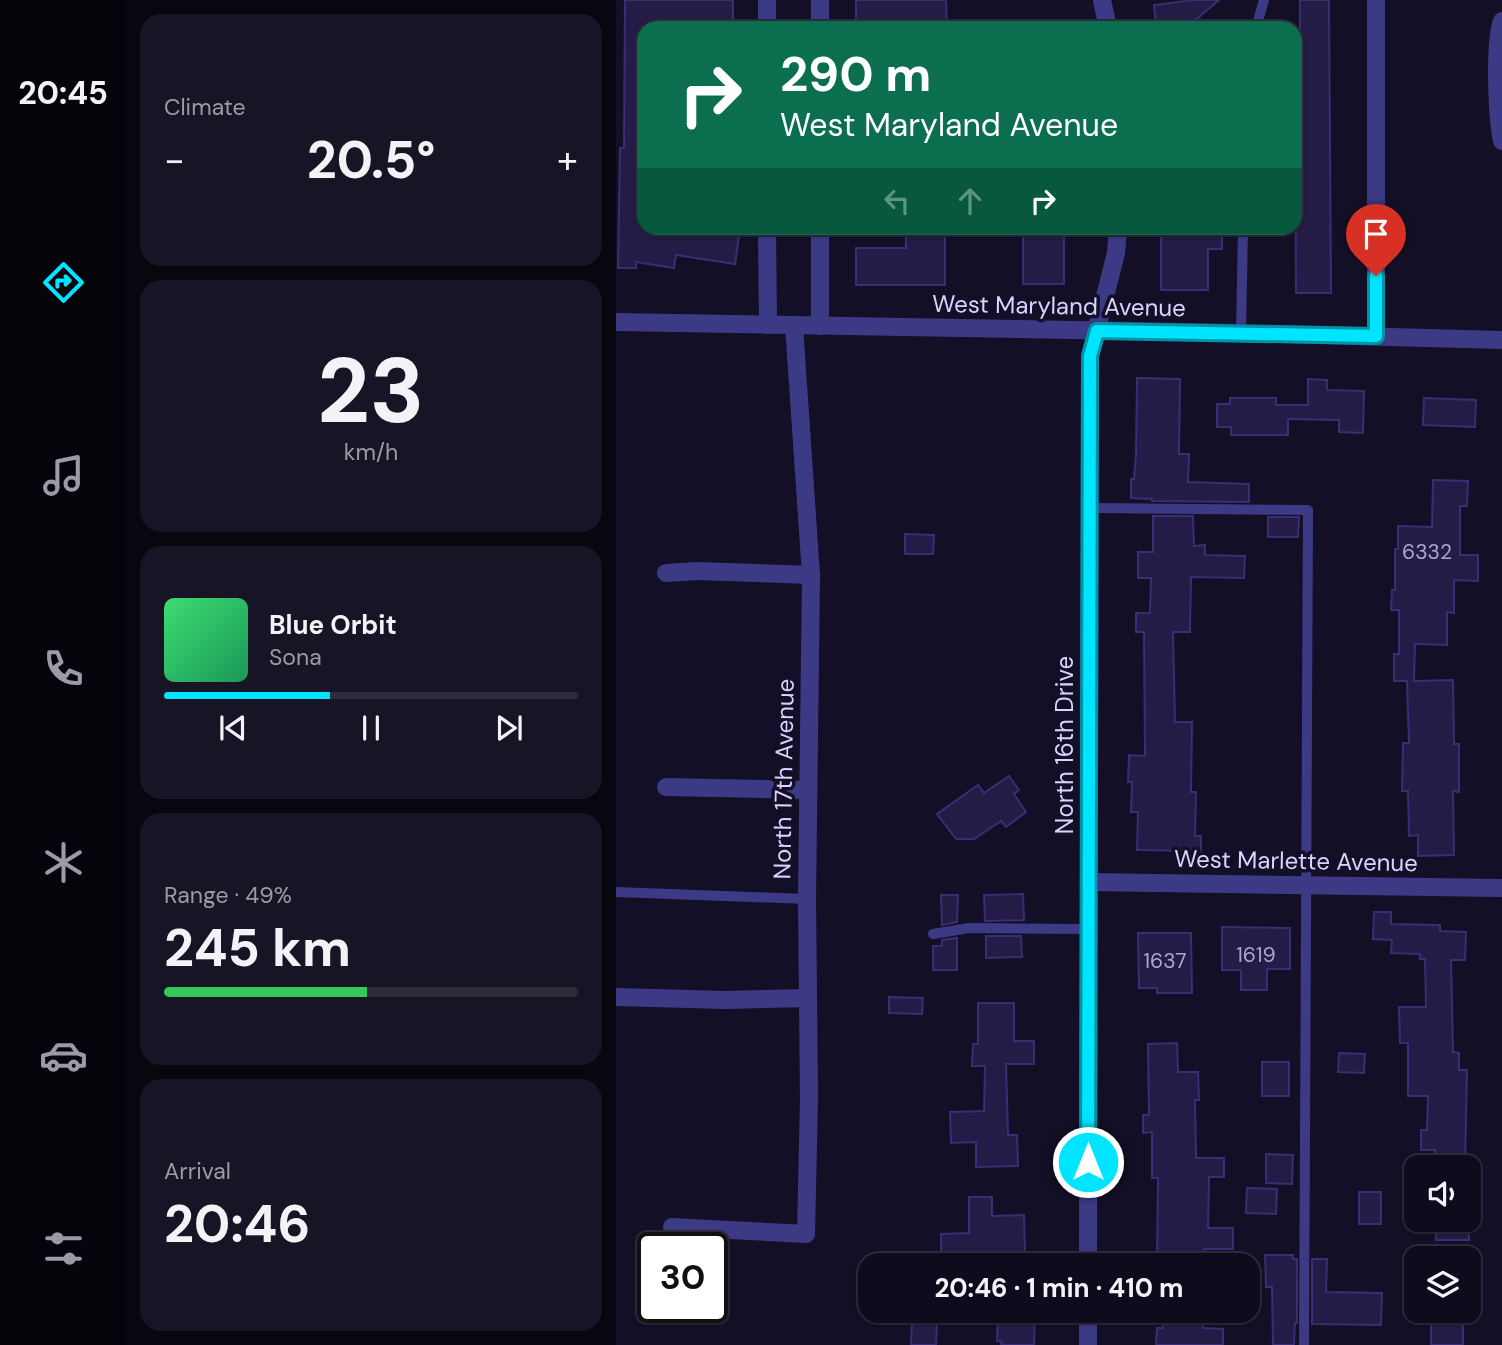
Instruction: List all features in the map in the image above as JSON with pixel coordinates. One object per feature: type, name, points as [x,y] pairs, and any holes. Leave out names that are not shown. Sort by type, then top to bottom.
[{"type":"street","points":[[767,0],[767,21]]},
{"type":"street","points":[[820,0],[820,21]]},
{"type":"street","points":[[1102,0],[1106,21]]},
{"type":"street","points":[[1376,0],[1376,336]]},
{"type":"street","points":[[1502,20],[1498,89],[1502,141]]},
{"type":"street","points":[[767,235],[768,325]]},
{"type":"street","points":[[820,235],[820,326]]},
{"type":"street","name":"North 16th Drive","points":[[1088,1253],[1090,356],[1116,253],[1117,235]]},
{"type":"street","name":"West Maryland Avenue","points":[[616,323],[1241,332],[1502,340]]},
{"type":"street","name":"North 17th Avenue","points":[[672,1227],[806,1234],[811,575],[794,326]]},
{"type":"street","points":[[666,573],[697,571],[811,575]]},
{"type":"street","points":[[666,787],[808,790]]},
{"type":"street","name":"West Marlette Avenue","points":[[1089,882],[1502,888]]},
{"type":"street","points":[[616,997],[726,1000],[808,998]]},
{"type":"street","points":[[1088,1323],[1088,1345]]},
{"type":"lane","points":[[1258,21],[1264,0]]},
{"type":"lane","points":[[1241,332],[1243,235]]},
{"type":"lane","points":[[1090,508],[1308,510],[1304,1345]]},
{"type":"lane","points":[[616,892],[807,899]]},
{"type":"lane","points":[[933,934],[969,928],[1089,929]]},
{"type":"building","points":[[625,0],[733,0],[733,21],[637,21],[637,235],[739,236],[735,264],[676,255],[674,268],[636,262],[636,268],[618,268],[620,148],[624,148]]},
{"type":"building","points":[[856,0],[946,0],[947,21],[856,21]]},
{"type":"building","points":[[1219,0],[1194,21],[1155,21],[1154,5]]},
{"type":"building","points":[[1300,0],[1329,0],[1331,293],[1296,293],[1296,235],[1302,235]]},
{"type":"building","points":[[906,235],[945,235],[945,285],[856,285],[856,248],[906,248]]},
{"type":"building","points":[[1023,235],[1064,235],[1064,284],[1023,284]]},
{"type":"building","points":[[1161,235],[1222,235],[1222,249],[1208,249],[1208,290],[1161,290]]},
{"type":"building","points":[[1137,378],[1180,379],[1179,454],[1189,454],[1188,482],[1249,484],[1249,502],[1152,501],[1131,498],[1136,453]]},
{"type":"building","points":[[1308,379],[1327,380],[1327,390],[1364,391],[1363,433],[1339,432],[1339,420],[1288,419],[1288,435],[1231,435],[1231,427],[1217,427],[1217,404],[1230,404],[1230,398],[1276,398],[1276,405],[1308,405]]},
{"type":"building","points":[[1424,398],[1476,400],[1475,427],[1423,425]]},
{"type":"building","points":[[1433,480],[1468,481],[1467,506],[1460,506],[1460,555],[1478,555],[1478,581],[1454,580],[1454,613],[1447,612],[1447,645],[1415,644],[1414,681],[1453,680],[1454,744],[1459,744],[1459,792],[1453,791],[1454,855],[1418,856],[1418,835],[1409,836],[1408,791],[1402,791],[1403,743],[1409,743],[1407,681],[1394,681],[1394,654],[1399,654],[1399,610],[1391,610],[1392,590],[1395,590],[1398,526],[1432,527]]},
{"type":"building","points":[[1153,516],[1193,516],[1194,546],[1205,545],[1205,555],[1245,556],[1244,578],[1191,577],[1190,632],[1173,632],[1175,722],[1192,722],[1191,792],[1196,792],[1195,836],[1201,836],[1201,851],[1137,850],[1138,812],[1131,812],[1129,755],[1145,756],[1144,632],[1136,632],[1136,613],[1150,613],[1151,578],[1138,578],[1138,552],[1153,552]]},
{"type":"building","points":[[1268,517],[1299,517],[1298,537],[1268,537]]},
{"type":"building","points":[[905,534],[934,535],[933,554],[905,554]]},
{"type":"building","points":[[1009,776],[1019,790],[1014,794],[1026,812],[1006,827],[1001,821],[974,839],[956,839],[937,814],[978,785],[984,793]]},
{"type":"building","points":[[1023,894],[1024,920],[985,921],[984,895]]},
{"type":"building","points":[[941,895],[958,895],[957,922],[942,925]]},
{"type":"building","points":[[1374,912],[1391,912],[1391,924],[1440,925],[1440,931],[1466,932],[1465,960],[1451,960],[1453,1052],[1459,1053],[1459,1070],[1467,1070],[1465,1155],[1435,1155],[1435,1150],[1421,1150],[1421,1130],[1427,1130],[1428,1096],[1408,1096],[1408,1043],[1400,1043],[1399,1007],[1426,1007],[1425,959],[1420,959],[1420,954],[1391,953],[1392,940],[1373,939]]},
{"type":"building","points":[[1222,927],[1290,928],[1290,969],[1267,969],[1267,990],[1241,990],[1241,970],[1222,970]]},
{"type":"building","points":[[1138,933],[1191,933],[1192,993],[1157,993],[1157,988],[1139,988]]},
{"type":"building","points":[[986,936],[1021,936],[1022,957],[986,958]]},
{"type":"building","points":[[957,938],[957,970],[933,970],[933,946],[942,946],[942,940]]},
{"type":"building","points":[[889,997],[923,998],[922,1014],[889,1013]]},
{"type":"building","points":[[978,1003],[1014,1003],[1014,1041],[1034,1041],[1034,1064],[1006,1064],[1008,1135],[1017,1135],[1018,1166],[976,1167],[976,1142],[951,1143],[950,1112],[984,1111],[985,1066],[972,1066],[973,1044],[978,1044]]},
{"type":"building","points":[[1177,1043],[1178,1072],[1198,1072],[1199,1100],[1195,1100],[1196,1158],[1224,1158],[1224,1177],[1209,1177],[1208,1228],[1233,1228],[1233,1249],[1204,1249],[1204,1253],[1157,1253],[1158,1178],[1152,1178],[1152,1132],[1143,1133],[1143,1115],[1149,1115],[1148,1044]]},
{"type":"building","points":[[1339,1053],[1365,1054],[1364,1073],[1338,1072]]},
{"type":"building","points":[[1262,1062],[1289,1062],[1289,1096],[1262,1096]]},
{"type":"building","points":[[1266,1154],[1293,1155],[1292,1184],[1266,1183]]},
{"type":"building","points":[[1247,1188],[1277,1189],[1276,1214],[1246,1213]]},
{"type":"building","points":[[1359,1192],[1381,1192],[1381,1224],[1359,1224]]},
{"type":"building","points":[[969,1197],[992,1197],[992,1216],[1024,1215],[1025,1253],[941,1253],[941,1234],[969,1233]]},
{"type":"building","points":[[1436,1232],[1469,1232],[1469,1240],[1436,1240]]},
{"type":"building","points":[[1265,1255],[1293,1255],[1293,1259],[1297,1259],[1297,1323],[1294,1345],[1273,1345],[1272,1287],[1266,1287]]},
{"type":"building","points":[[1312,1259],[1327,1259],[1326,1292],[1382,1293],[1381,1325],[1312,1324]]},
{"type":"building","points":[[912,1323],[937,1323],[936,1345],[911,1345]]},
{"type":"building","points":[[998,1323],[1035,1323],[1034,1345],[1001,1345],[1002,1342],[997,1341]]},
{"type":"building","points":[[1163,1323],[1203,1323],[1203,1328],[1223,1329],[1223,1345],[1156,1345],[1157,1328],[1163,1328]]},
{"type":"building","points":[[1431,1323],[1463,1323],[1463,1345],[1431,1345]]},
{"type":"route","points":[[1088,1162],[1090,356],[1097,331],[1376,336],[1376,276]]}]
